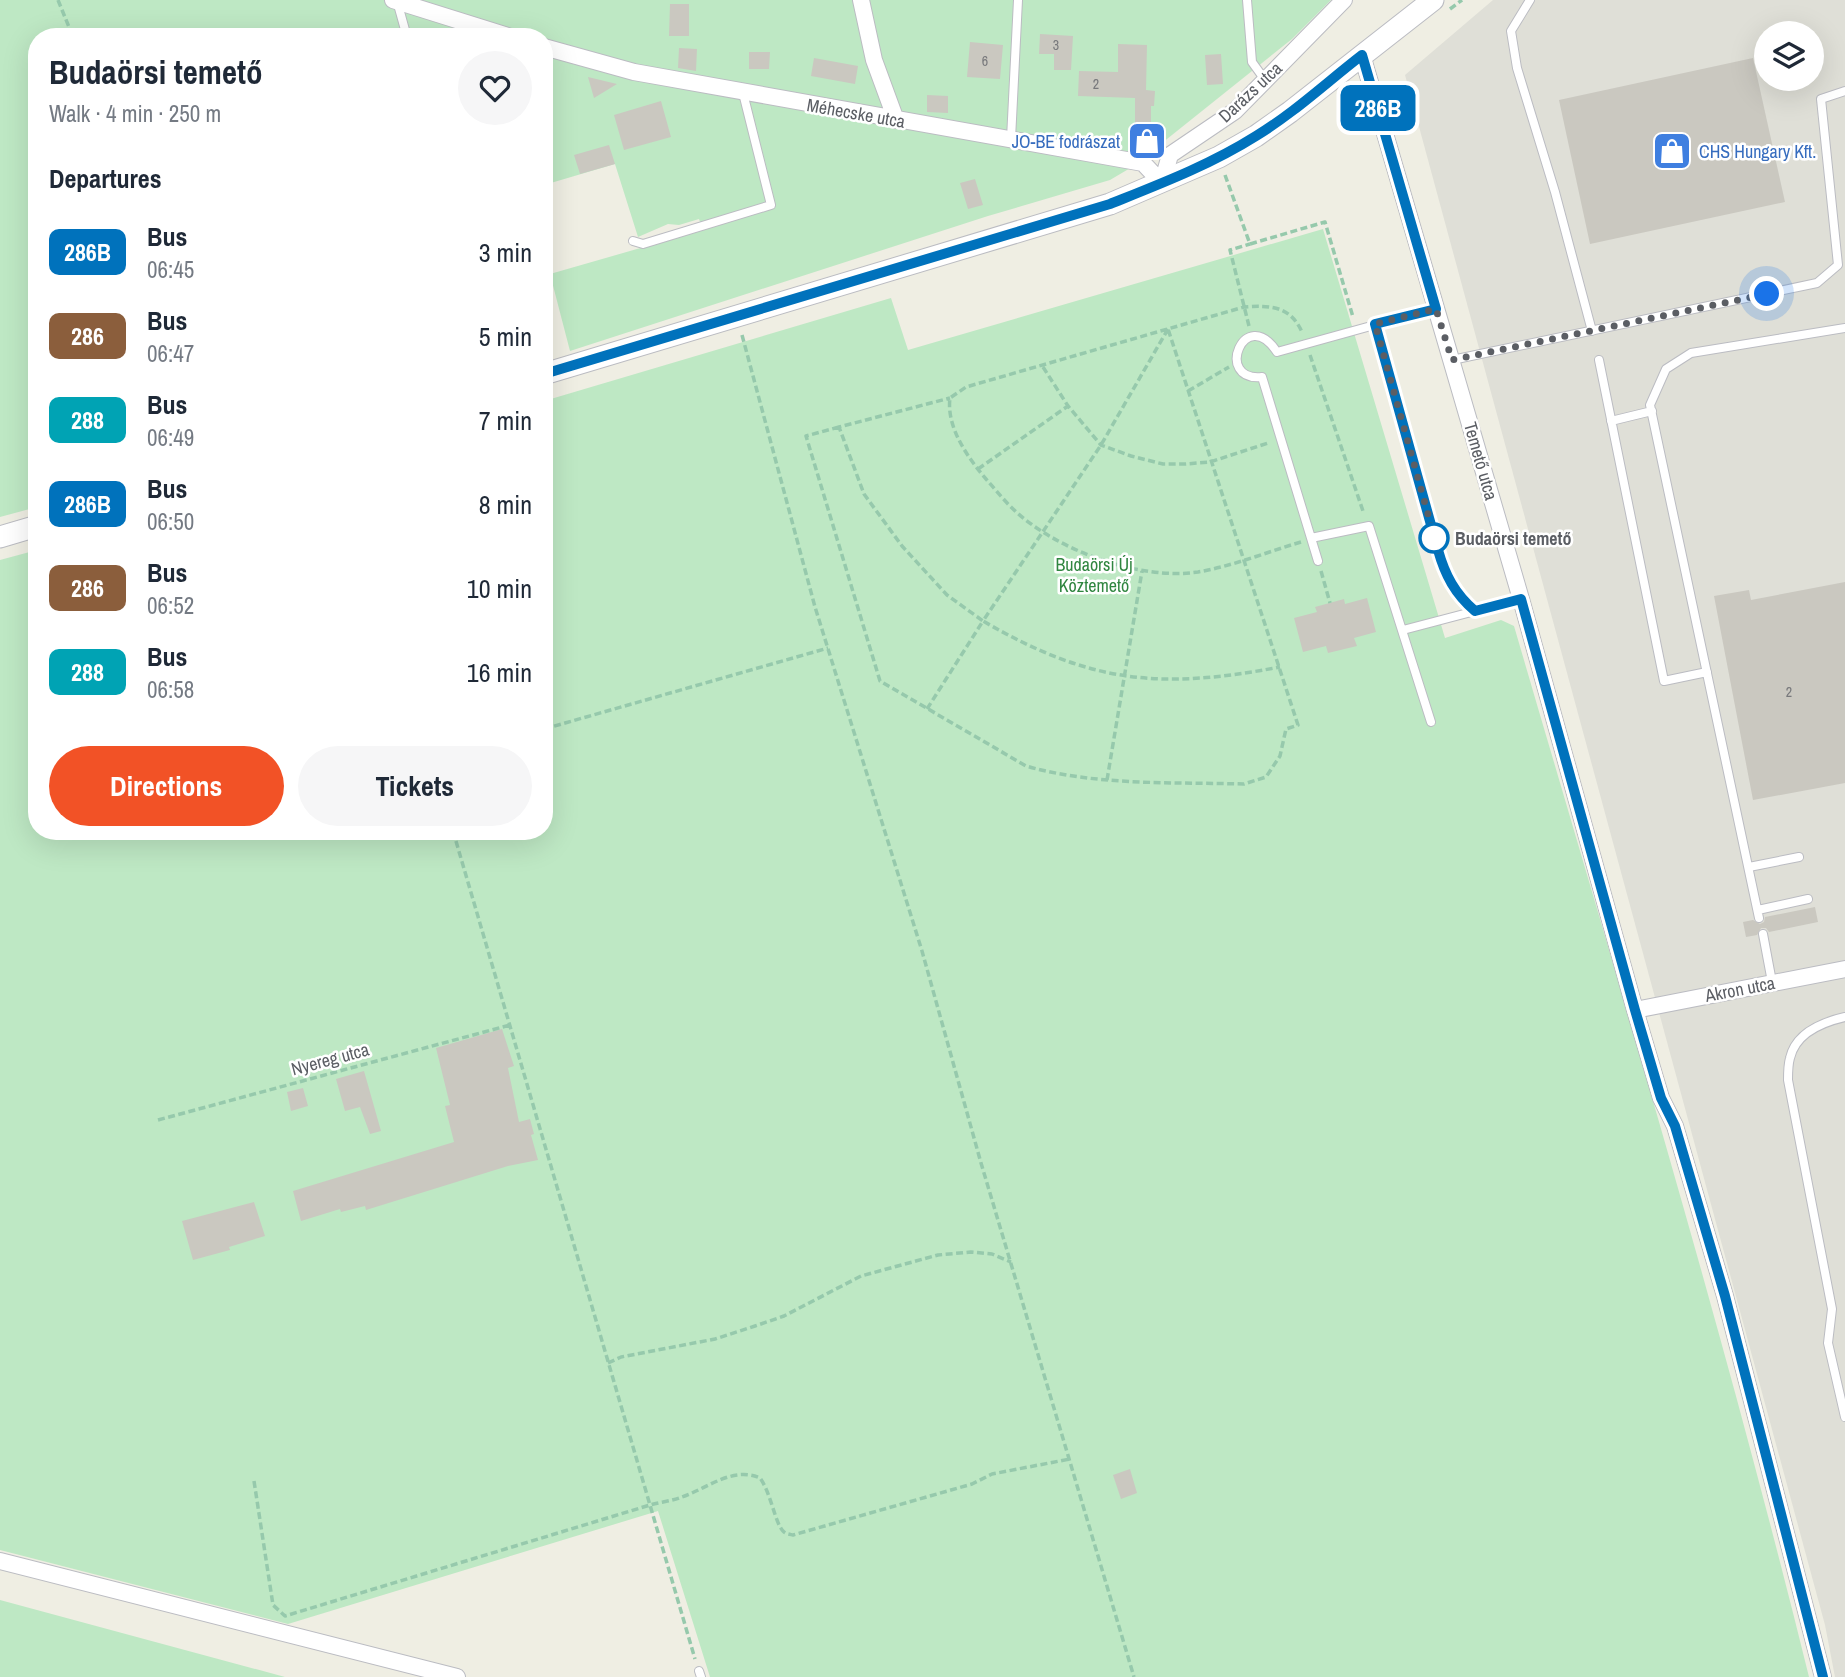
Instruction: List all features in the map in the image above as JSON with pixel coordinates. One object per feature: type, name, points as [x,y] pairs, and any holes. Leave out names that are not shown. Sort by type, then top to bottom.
[{"type":"street","points":[[861,0],[874,60],[896,120]]},
{"type":"street","name":"Darázs utca","points":[[1162,183],[1170,155],[1235,111],[1344,0]]},
{"type":"street","points":[[553,371],[1110,204],[1162,183],[1219,157],[1256,136],[1290,113],[1433,0]]},
{"type":"street","points":[[395,1],[482,28]]},
{"type":"street","name":"Méhecske utca","points":[[553,50],[634,72],[743,93],[1143,163],[1162,183]]},
{"type":"street","name":"Temető utca","points":[[1362,55],[1521,599],[1635,1010],[1661,1098],[1675,1126],[1725,1296],[1823,1677]]},
{"type":"street","points":[[0,537],[28,529]]},
{"type":"street","name":"Akron utca","points":[[1635,1010],[1845,969]]},
{"type":"street","points":[[0,1561],[457,1677]]},
{"type":"lane","points":[[1011,139],[1018,0]]},
{"type":"lane","points":[[1247,0],[1252,62],[1265,80]]},
{"type":"lane","points":[[1530,0],[1511,31],[1517,68],[1555,192],[1592,331]]},
{"type":"lane","points":[[395,1],[404,28]]},
{"type":"lane","points":[[1452,360],[1817,283],[1838,265],[1821,99],[1845,92]]},
{"type":"lane","points":[[632,241],[643,244],[771,205],[743,93]]},
{"type":"lane","points":[[1318,562],[1262,377],[1250,376],[1237,363],[1238,348],[1246,339],[1261,336],[1269,339],[1277,352],[1436,309]]},
{"type":"lane","points":[[1375,324],[1443,569],[1452,587],[1475,611]]},
{"type":"lane","points":[[1808,899],[1758,914],[1650,405],[1666,369],[1691,353],[1845,328]]},
{"type":"lane","points":[[1599,360],[1664,681],[1707,672]]},
{"type":"lane","points":[[1611,421],[1652,411]]},
{"type":"lane","points":[[1311,538],[1368,526],[1430,722]]},
{"type":"lane","points":[[1403,630],[1521,599]]},
{"type":"lane","points":[[1749,867],[1799,857]]},
{"type":"lane","points":[[1763,934],[1772,982]]},
{"type":"lane","points":[[1845,1017],[1824,1022],[1804,1034],[1790,1056],[1788,1080],[1832,1309],[1828,1343],[1845,1417]]},
{"type":"path","points":[[58,0],[69,28]]},
{"type":"path","points":[[1219,157],[1250,244]]},
{"type":"path","points":[[1252,337],[1230,250],[1325,222],[1356,329]]},
{"type":"path","points":[[1168,329],[1298,725],[1286,729],[1280,756],[1266,777],[1244,784],[1107,780],[1051,773],[1026,766],[880,681],[806,436],[950,398],[966,387],[1244,307],[1266,305],[1283,310],[1296,318],[1368,526]]},
{"type":"path","points":[[737,316],[815,607],[922,951],[981,1163],[1134,1677]]},
{"type":"path","points":[[927,709],[1101,444],[1168,329]]},
{"type":"path","points":[[1188,391],[1237,363]]},
{"type":"path","points":[[1042,367],[1068,406],[1101,444],[1131,456],[1163,464],[1210,462],[1282,439]]},
{"type":"path","points":[[950,398],[948,408],[960,439],[978,469],[1012,508],[1043,532],[1090,555],[1142,570],[1196,572],[1311,538]]},
{"type":"path","points":[[978,469],[1068,406]]},
{"type":"path","points":[[839,427],[864,494],[902,547],[947,596],[983,621],[1041,652],[1123,677],[1203,679],[1280,667]]},
{"type":"path","points":[[1318,562],[1330,603]]},
{"type":"path","points":[[1107,780],[1142,570]]},
{"type":"path","points":[[553,726],[829,648]]},
{"type":"path","points":[[456,840],[700,1674]]},
{"type":"path","name":"Nyereg utca","points":[[158,1120],[510,1025]]},
{"type":"path","points":[[608,1363],[621,1357],[715,1339],[755,1326],[784,1316],[862,1276],[938,1255],[971,1252],[992,1254],[1011,1262]]},
{"type":"path","points":[[254,1481],[273,1605],[285,1616],[681,1497],[733,1475],[745,1473],[760,1478],[772,1499],[780,1528],[793,1535],[972,1484],[992,1474],[1070,1459]]},
{"type":"shaded area","points":[[1493,0],[1845,0],[1845,1677],[1835,1677],[1825,1625],[1405,75]]},
{"type":"green space","points":[[0,0],[1331,0],[1292,39],[1132,167],[1110,180],[988,216],[570,351],[553,286],[553,273],[703,230],[699,219],[679,225],[668,224],[638,237],[615,164],[553,182],[553,28],[28,28],[28,509],[0,517]]},
{"type":"green space","name":"Budaörsi Új Köztemető","points":[[1323,229],[1445,638],[1501,620],[1514,626],[1704,1281],[1809,1677],[710,1677],[658,1511],[288,1624],[0,1550],[0,560],[28,552],[28,840],[553,840],[553,398],[891,298],[908,350]]},
{"type":"green space","points":[[0,1600],[285,1677],[0,1677]]},
{"type":"building","points":[[670,4],[689,4],[689,36],[669,36]]},
{"type":"building","points":[[1040,34],[1073,36],[1071,70],[1054,70],[1054,54],[1039,54]]},
{"type":"building","points":[[970,42],[1003,45],[1000,79],[967,77]]},
{"type":"building","points":[[1118,44],[1147,45],[1146,90],[1155,91],[1154,106],[1151,106],[1151,125],[1135,125],[1135,98],[1078,96],[1079,71],[1118,72]]},
{"type":"building","points":[[679,48],[697,49],[696,71],[678,68]]},
{"type":"building","points":[[749,52],[770,52],[769,69],[749,69]]},
{"type":"building","points":[[1221,54],[1223,84],[1207,85],[1205,55]]},
{"type":"building","points":[[814,58],[858,66],[855,84],[811,76]]},
{"type":"building","name":"CHS Hungary Kft.","points":[[1753,58],[1754,91],[1760,91],[1785,202],[1590,244],[1559,100]]},
{"type":"building","points":[[588,77],[617,84],[594,98]]},
{"type":"building","points":[[927,95],[948,96],[948,113],[927,112]]},
{"type":"building","points":[[661,101],[671,137],[624,150],[614,115]]},
{"type":"building","points":[[609,145],[615,164],[580,174],[574,155]]},
{"type":"building","points":[[975,179],[983,205],[968,209],[960,183]]},
{"type":"building","points":[[1845,582],[1845,783],[1753,800],[1714,596],[1749,590],[1751,600]]},
{"type":"building","points":[[1367,598],[1376,632],[1354,638],[1357,646],[1328,653],[1326,646],[1303,652],[1294,618],[1317,612],[1315,607],[1344,599],[1345,604]]},
{"type":"building","points":[[1815,907],[1818,922],[1769,932],[1766,928],[1761,928],[1757,935],[1746,937],[1743,922],[1753,920],[1760,924],[1765,917]]},
{"type":"building","points":[[502,1029],[514,1066],[508,1068],[519,1122],[530,1119],[538,1160],[508,1166],[366,1210],[365,1206],[341,1212],[340,1209],[301,1221],[293,1191],[454,1142],[445,1106],[450,1105],[436,1048]]},
{"type":"building","points":[[364,1071],[381,1131],[370,1134],[360,1107],[345,1111],[336,1079]]},
{"type":"building","points":[[303,1088],[308,1106],[291,1111],[287,1092]]},
{"type":"building","points":[[254,1202],[265,1236],[229,1247],[230,1250],[193,1260],[182,1221]]},
{"type":"building","points":[[1130,1469],[1137,1493],[1121,1499],[1113,1475]]},
{"type":"bus line","name":"286B","points":[[553,371],[1110,204],[1200,166],[1256,136],[1290,113],[1362,55],[1436,309],[1375,324],[1443,569],[1452,587],[1475,611],[1521,599],[1635,1010],[1661,1098],[1675,1126],[1725,1296],[1823,1677]]},
{"type":"place","name":"JO-BE fodrászat","points":[[1147,141]]},
{"type":"place","name":"CHS Hungary Kft.","points":[[1672,151]]},
{"type":"place","name":"Budaörsi temető","points":[[1434,538]]},
{"type":"route","points":[[1434,538],[1438,550],[1375,324],[1436,309],[1452,360],[1767,294]]}]
